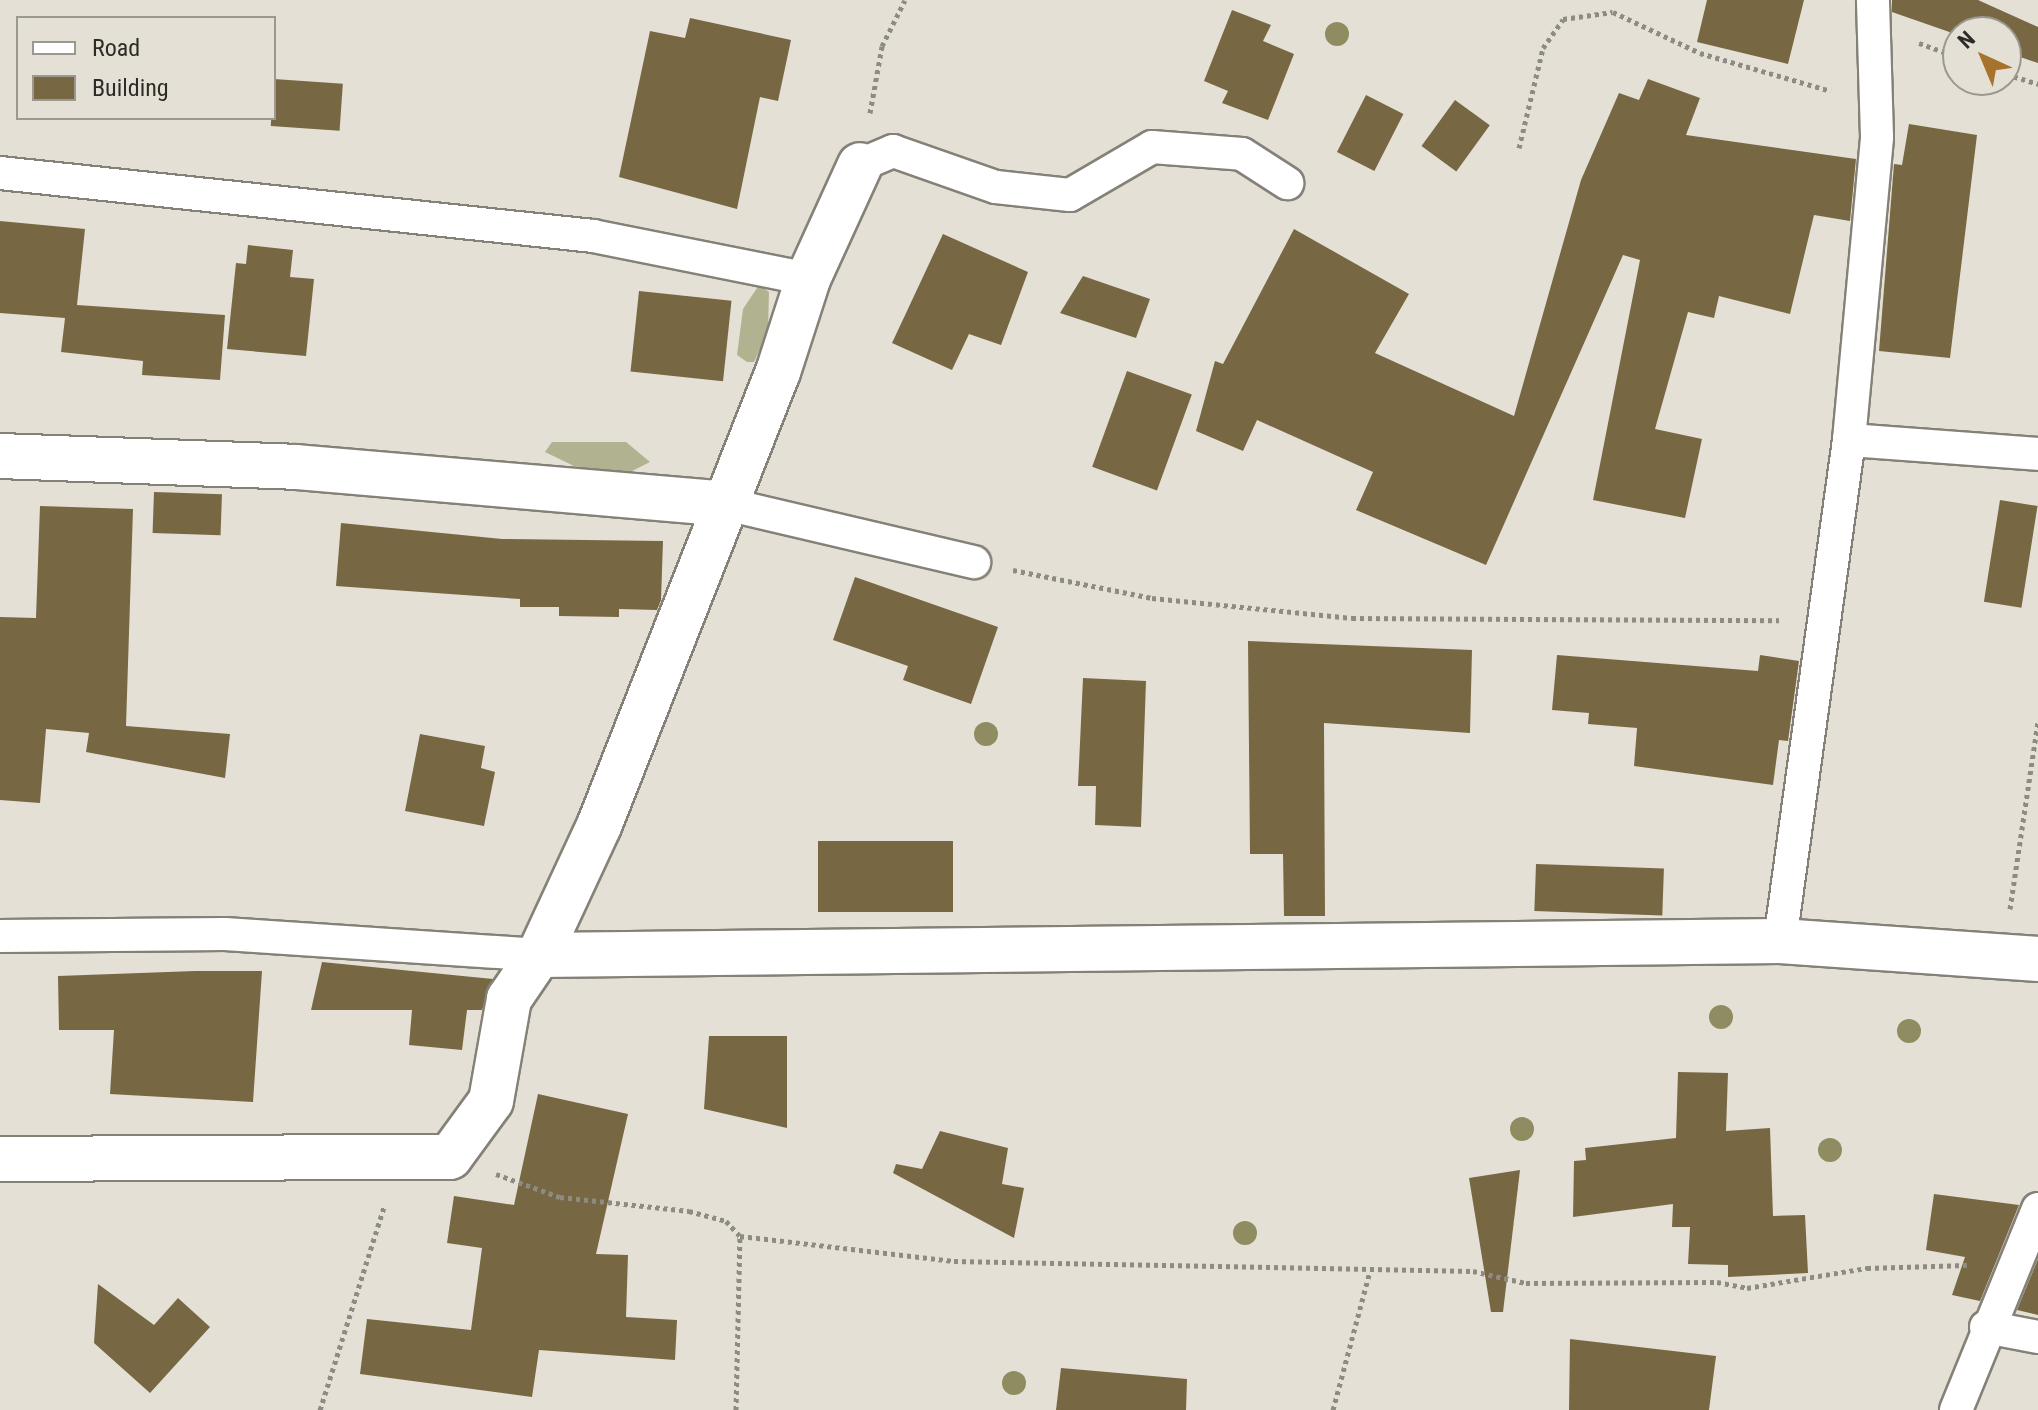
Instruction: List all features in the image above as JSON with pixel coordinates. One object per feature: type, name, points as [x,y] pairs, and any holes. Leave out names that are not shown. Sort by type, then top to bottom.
[{"type":"street","points":[[0,1159],[450,1157],[491,1101],[509,999],[539,955],[726,504],[808,279],[860,165]]},
{"type":"street","points":[[0,456],[296,467],[726,504]]},
{"type":"street","points":[[539,955],[1780,941],[2022,957]]},
{"type":"lane","points":[[1780,941],[1828,622],[1849,440],[1875,100],[1873,0]]},
{"type":"lane","points":[[860,165],[893,151],[996,187],[1070,195],[1152,147],[1242,154],[1287,183]]},
{"type":"lane","points":[[0,173],[593,236],[808,279]]},
{"type":"lane","points":[[1849,440],[2038,454]]},
{"type":"lane","points":[[726,504],[974,562]]},
{"type":"lane","points":[[0,936],[225,934],[539,955]]},
{"type":"lane","points":[[1956,1410],[1986,1327],[2038,1209]]},
{"type":"lane","points":[[1986,1327],[2038,1337]]},
{"type":"path","points":[[860,165],[882,46],[905,0]]},
{"type":"path","points":[[1519,148],[1543,48],[1563,19],[1613,12],[1700,53],[1875,100]]},
{"type":"path","points":[[974,562],[1152,598],[1352,618],[1597,614],[1828,622]]},
{"type":"path","points":[[2022,957],[2038,721]]},
{"type":"path","points":[[320,1410],[401,1157]]},
{"type":"path","points":[[450,1157],[560,1197],[702,1214],[726,1221],[740,1236],[954,1261],[1370,1271],[1747,1288],[1867,1268],[1961,1264],[2010,1270]]},
{"type":"path","points":[[736,1410],[740,1236]]},
{"type":"path","points":[[1333,1410],[1370,1271]]},
{"type":"green space","points":[[759,285],[769,292],[768,331],[754,362],[747,362],[737,355],[743,309]]},
{"type":"green space","points":[[552,442],[626,442],[650,462],[624,475],[574,466],[545,452]]},
{"type":"building","points":[[1707,0],[1804,0],[1788,64],[1697,42]]},
{"type":"building","points":[[1892,0],[1978,0],[2014,16],[1942,16],[1942,29],[1892,12]]},
{"type":"building","points":[[1232,10],[1271,25],[1263,41],[1294,54],[1268,120],[1222,103],[1228,91],[1204,81]]},
{"type":"building","points":[[690,18],[791,40],[778,101],[760,97],[737,209],[619,177],[650,31],[685,38]]},
{"type":"building","points":[[2022,20],[2038,27],[2038,63],[2022,58]]},
{"type":"building","points":[[276,79],[343,84],[340,131],[271,126],[271,120],[276,120]]},
{"type":"building","points":[[1648,79],[1700,98],[1686,135],[1856,159],[1850,221],[1814,215],[1790,314],[1719,296],[1714,318],[1688,312],[1655,429],[1702,439],[1685,518],[1593,500],[1640,260],[1623,255],[1486,565],[1356,510],[1373,472],[1257,420],[1243,451],[1196,431],[1215,361],[1223,364],[1294,229],[1409,294],[1375,353],[1514,416],[1581,180],[1619,93],[1639,100]]},
{"type":"building","points":[[1366,95],[1403,114],[1374,171],[1337,152]]},
{"type":"building","points":[[1455,100],[1490,125],[1456,171],[1421,146]]},
{"type":"building","points":[[1909,124],[1977,135],[1950,358],[1879,351],[1894,164],[1902,165]]},
{"type":"building","points":[[0,221],[85,229],[77,305],[225,315],[220,380],[142,375],[143,361],[61,352],[65,318],[0,313]]},
{"type":"building","points":[[943,234],[1028,272],[1001,345],[969,334],[952,370],[892,343]]},
{"type":"building","points":[[248,245],[293,250],[290,277],[314,279],[306,356],[227,349],[236,263],[246,264]]},
{"type":"building","points":[[1083,276],[1150,299],[1136,338],[1060,313]]},
{"type":"building","points":[[639,291],[731,301],[723,381],[631,372]]},
{"type":"building","points":[[1127,371],[1192,395],[1157,490],[1092,467]]},
{"type":"building","points":[[154,492],[222,494],[221,535],[153,533]]},
{"type":"building","points":[[2000,500],[2038,506],[2021,608],[1984,602]]},
{"type":"building","points":[[40,506],[133,509],[126,726],[230,734],[225,778],[86,752],[89,733],[46,729],[40,803],[0,800],[0,617],[36,618]]},
{"type":"building","points":[[341,523],[502,539],[663,541],[661,600],[657,610],[619,609],[619,617],[559,616],[559,607],[520,607],[520,599],[336,586]]},
{"type":"building","points":[[855,577],[998,627],[971,704],[903,680],[908,666],[833,640]]},
{"type":"building","points":[[1248,641],[1472,650],[1470,733],[1324,723],[1325,916],[1284,916],[1283,854],[1250,854]]},
{"type":"building","points":[[1557,655],[1758,671],[1760,655],[1799,661],[1788,741],[1779,740],[1773,785],[1634,766],[1637,728],[1588,724],[1589,713],[1552,710]]},
{"type":"building","points":[[1083,678],[1146,681],[1141,827],[1095,825],[1096,786],[1078,786]]},
{"type":"building","points":[[420,734],[485,746],[481,768],[495,772],[484,826],[405,811]]},
{"type":"building","points":[[818,841],[953,841],[953,912],[818,912]]},
{"type":"building","points":[[1536,864],[1664,868],[1662,915],[1534,911]]},
{"type":"building","points":[[322,962],[493,979],[482,1010],[467,1010],[462,1050],[409,1045],[412,1010],[311,1010]]},
{"type":"building","points":[[262,971],[253,1102],[110,1094],[114,1030],[59,1030],[58,976]]},
{"type":"building","points":[[709,1036],[787,1036],[787,1128],[704,1109]]},
{"type":"building","points":[[1678,1072],[1728,1073],[1726,1131],[1770,1128],[1773,1216],[1805,1215],[1808,1273],[1728,1277],[1728,1265],[1688,1264],[1690,1227],[1672,1227],[1673,1204],[1573,1217],[1574,1161],[1586,1160],[1585,1148],[1676,1138]]},
{"type":"building","points":[[538,1094],[628,1114],[596,1254],[628,1255],[626,1317],[677,1320],[675,1360],[539,1350],[532,1397],[360,1374],[367,1319],[471,1330],[482,1248],[447,1243],[454,1196],[514,1205]]},
{"type":"building","points":[[940,1131],[1008,1148],[1002,1184],[1024,1188],[1014,1238],[893,1173],[896,1164],[922,1169]]},
{"type":"building","points":[[1520,1170],[1503,1312],[1491,1312],[1469,1178]]},
{"type":"building","points":[[1934,1194],[2019,1205],[1980,1301],[1952,1295],[1965,1257],[1926,1250]]},
{"type":"building","points":[[2038,1259],[2038,1315],[2017,1310]]},
{"type":"building","points":[[98,1284],[154,1325],[178,1298],[210,1327],[150,1393],[94,1343]]},
{"type":"building","points":[[1570,1339],[1716,1356],[1709,1410],[1569,1410]]},
{"type":"building","points":[[1061,1368],[1187,1379],[1186,1410],[1056,1410]]}]
